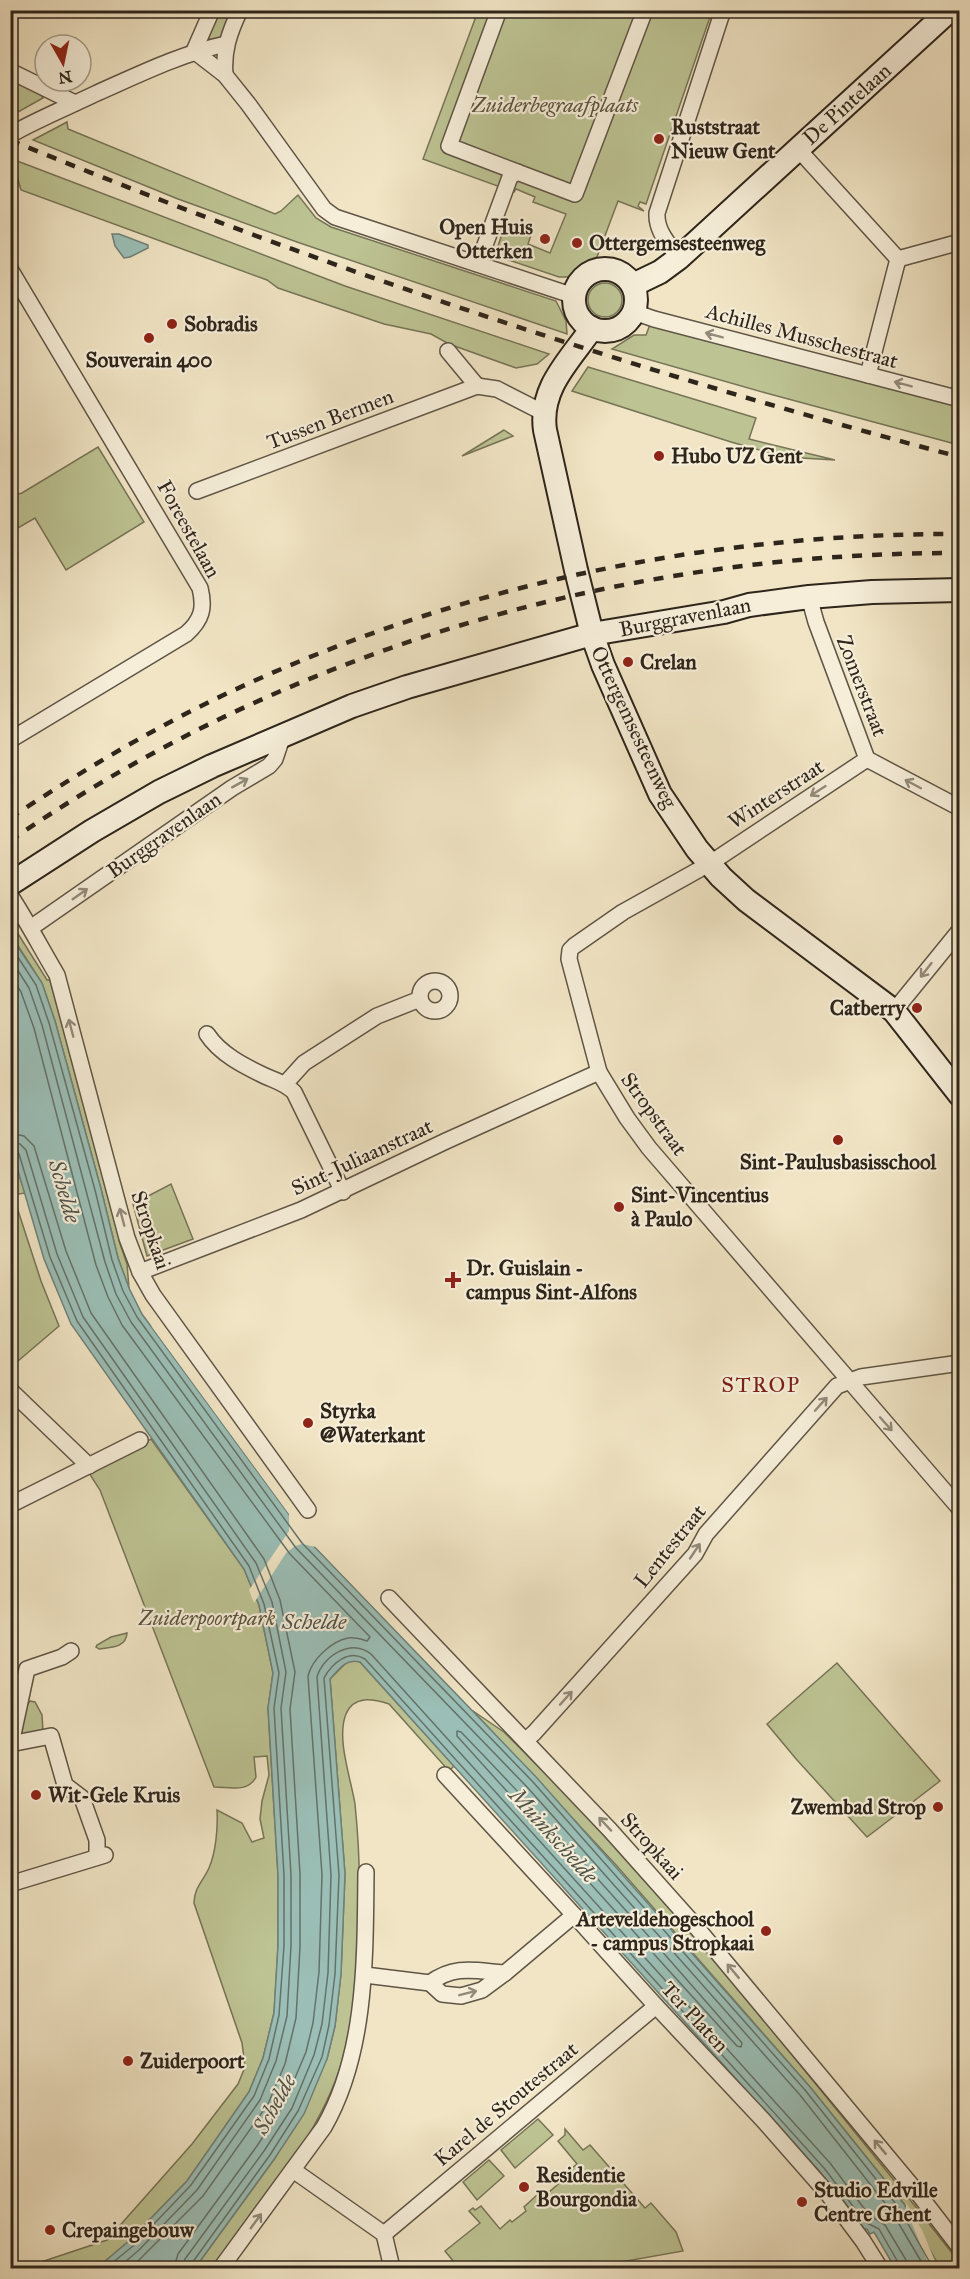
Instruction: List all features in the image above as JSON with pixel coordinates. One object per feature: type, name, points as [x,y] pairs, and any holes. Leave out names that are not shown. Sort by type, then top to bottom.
[{"type":"street","points":[[194,51],[212,10]]},
{"type":"street","points":[[225,75],[226,44],[240,10]]},
{"type":"street","points":[[499,10],[449,146],[512,178],[575,194],[645,10]]},
{"type":"street","points":[[679,258],[660,232],[656,223],[657,213],[723,10]]},
{"type":"street","name":"De Pintelaan","points":[[633,285],[660,272],[679,258],[950,10]]},
{"type":"street","points":[[10,135],[166,62],[194,51],[226,44]]},
{"type":"street","points":[[194,51],[225,75],[324,209],[335,217],[574,296]]},
{"type":"street","points":[[14,73],[75,103]]},
{"type":"street","points":[[798,149],[898,259]]},
{"type":"street","points":[[478,264],[512,178]]},
{"type":"street","points":[[898,259],[960,243]]},
{"type":"street","points":[[868,375],[898,259]]},
{"type":"street","name":"Foreestelaan","points":[[10,269],[164,526],[200,588],[203,601],[201,615],[196,625],[186,634],[10,740]]},
{"type":"street","points":[[599,269],[615,270],[633,285],[636,303],[634,312],[630,319],[618,328],[604,331],[592,328],[578,315],[574,296],[576,288],[585,276],[599,269]]},
{"type":"street","name":"Achilles Musschestraat","points":[[634,312],[960,399]]},
{"type":"street","name":"Ottergemsesteenweg","points":[[592,328],[578,350],[557,374],[550,388],[544,413],[546,439],[592,634],[603,665],[660,794],[709,864],[746,900],[894,1011],[960,1095]]},
{"type":"street","points":[[448,351],[477,386],[497,389],[544,413]]},
{"type":"street","name":"Tussen Bermen","points":[[197,491],[477,386]]},
{"type":"street","name":"Burggravenlaan","points":[[10,884],[40,863],[159,792],[283,735],[352,706],[407,687],[592,634],[724,612],[749,605],[872,592],[960,590]]},
{"type":"street","name":"Zomerstraat","points":[[809,597],[816,622],[867,759],[960,808]]},
{"type":"street","name":"Burggravenlaan","points":[[32,927],[218,798],[270,766],[275,759],[283,735]]},
{"type":"street","name":"Winterstraat","points":[[709,864],[867,759]]},
{"type":"street","name":"Stropstraat","points":[[709,864],[623,912],[570,950],[569,959],[598,1072],[649,1148],[960,1509]]},
{"type":"street","name":"Stropkaai","points":[[10,895],[32,927],[57,975],[127,1238],[140,1272],[153,1295],[308,1510]]},
{"type":"street","points":[[894,1011],[960,930]]},
{"type":"street","points":[[285,1084],[304,1063],[376,1016],[420,999]]},
{"type":"street","points":[[207,1034],[221,1051],[266,1077],[285,1084],[294,1092],[343,1192]]},
{"type":"street","name":"Sint-Juliaanstraat","points":[[140,1272],[343,1192],[446,1141],[598,1072]]},
{"type":"street","points":[[848,1381],[861,1377],[960,1363]]},
{"type":"street","name":"Lentestraat","points":[[526,1740],[695,1554],[706,1534],[837,1386],[848,1381]]},
{"type":"street","points":[[10,1390],[89,1466]]},
{"type":"street","points":[[10,1504],[140,1440]]},
{"type":"street","name":"Stropkaai","points":[[389,1598],[526,1740],[692,1922],[917,2192],[960,2248]]},
{"type":"street","points":[[10,1884],[101,1856],[82,1798],[65,1785],[51,1736],[11,1744],[27,1669],[62,1657],[71,1651]]},
{"type":"street","name":"Ter Platen","points":[[445,1775],[763,2120],[828,2194],[880,2268]]},
{"type":"street","points":[[221,2268],[324,2127],[338,2102],[348,2074],[365,1975],[366,1872]]},
{"type":"street","points":[[365,1975],[430,1983],[442,1994],[461,1996],[482,1990],[574,1915]]},
{"type":"street","points":[[430,1983],[439,1976],[456,1970],[505,1973]]},
{"type":"street","name":"Karel de Stoutestraat","points":[[384,2234],[656,2006]]},
{"type":"street","points":[[293,2170],[384,2234],[392,2268]]},
{"type":"green space","points":[[219,11],[233,11],[220,39],[212,42],[208,37]]},
{"type":"green space","name":"Zuiderbegraafplaats","points":[[478,11],[712,11],[646,204],[640,202],[638,206],[644,211],[618,201],[597,257],[569,277],[559,277],[500,257],[496,252],[506,222],[532,232],[528,244],[550,253],[566,214],[533,202],[535,197],[516,189],[514,192],[423,159]]},
{"type":"green space","points":[[21,84],[33,90],[33,93],[40,93],[43,98],[11,116],[11,87]]},
{"type":"green space","points":[[67,122],[68,129],[275,214],[298,195],[316,218],[331,227],[556,301],[566,321],[567,334],[178,199],[33,140]]},
{"type":"green space","points":[[12,159],[345,286],[549,354],[537,364],[516,368],[449,344],[431,334],[384,324],[278,288],[267,280],[21,190]]},
{"type":"green space","points":[[605,283],[617,288],[622,300],[617,312],[605,317],[593,312],[588,300],[593,288]]},
{"type":"green space","points":[[651,322],[959,402],[959,445],[612,349],[634,335],[646,335]]},
{"type":"green space","points":[[588,367],[756,418],[749,439],[835,460],[785,457],[572,391]]},
{"type":"green space","points":[[504,430],[513,436],[462,456]]},
{"type":"green space","points":[[98,447],[144,522],[66,570],[35,518],[11,532],[11,496],[22,493]]},
{"type":"green space","points":[[10,921],[47,980],[50,980],[121,1240],[119,1241],[127,1264],[129,1288],[118,1258],[55,1021],[42,983],[11,935]]},
{"type":"green space","points":[[10,1147],[25,1193],[13,1195],[10,1189]]},
{"type":"green space","points":[[171,1184],[193,1239],[147,1256],[133,1204]]},
{"type":"green space","points":[[13,1195],[41,1281],[59,1326],[11,1367],[10,1197]]},
{"type":"green space","name":"Zuiderpoortpark","points":[[151,1439],[244,1569],[259,1605],[273,1673],[268,1708],[278,1875],[278,1946],[274,2013],[263,2058],[249,2092],[187,2181],[129,2241],[97,2268],[23,2268],[107,2240],[192,2144],[238,2084],[245,2067],[242,2043],[194,1898],[213,1855],[217,1832],[217,1810],[242,1823],[252,1842],[264,1838],[260,1819],[269,1775],[267,1756],[254,1757],[256,1777],[248,1785],[238,1788],[214,1787],[100,1490],[89,1473]]},
{"type":"green space","points":[[127,1633],[124,1642],[117,1646],[99,1649],[96,1647],[111,1637]]},
{"type":"green space","points":[[353,1660],[360,1662],[454,1766],[449,1771],[389,1704],[364,1700],[349,1708],[343,1724],[343,1746],[355,1804],[359,1883],[358,1936],[351,2020],[342,2061],[319,2116],[304,2143],[268,2195],[213,2268],[195,2268],[275,2158],[327,2059],[335,2026],[341,1974],[345,1874],[330,1679],[347,1662]]},
{"type":"green space","points":[[837,1663],[940,1781],[867,1837],[767,1724]]},
{"type":"green space","points":[[30,1701],[35,1702],[42,1715],[43,1732],[18,1735],[24,1709]]},
{"type":"green space","points":[[473,1711],[504,1732],[571,1799],[706,1949],[919,2211],[956,2258],[959,2268],[940,2268],[904,2204],[810,2087],[616,1865]]},
{"type":"green space","points":[[538,2119],[553,2135],[515,2168],[501,2150]]},
{"type":"green space","points":[[565,2129],[583,2150],[590,2145],[645,2208],[651,2203],[676,2232],[683,2251],[587,2268],[459,2268],[445,2251],[480,2223],[469,2211],[481,2206],[500,2229],[526,2211],[524,2207],[537,2195],[541,2199],[564,2179],[562,2176],[577,2164],[558,2141],[565,2135]]},
{"type":"green space","points":[[489,2160],[504,2176],[477,2200],[463,2182]]},
{"type":"water","points":[[112,234],[119,234],[148,245],[148,248],[124,258],[115,246]]},
{"type":"water","name":"Schelde","points":[[10,935],[42,983],[55,1021],[118,1258],[142,1314],[307,1539],[537,1778],[810,2087],[904,2204],[940,2268],[895,2268],[874,2232],[870,2234],[867,2229],[863,2229],[820,2172],[360,1662],[355,1661],[343,1665],[330,1679],[345,1874],[341,1974],[335,2026],[327,2059],[304,2114],[195,2268],[97,2268],[129,2241],[187,2181],[249,2092],[263,2058],[274,2013],[278,1946],[278,1875],[268,1708],[273,1673],[259,1605],[244,1569],[71,1324],[44,1259],[11,1147]]},
{"type":"pier","points":[[149,1319],[309,1537],[468,1702],[316,1547],[302,1544],[286,1553],[254,1603],[249,1590],[289,1531],[289,1514],[152,1327]]},
{"type":"pier","points":[[906,2203],[922,2230],[938,2268],[930,2268],[906,2209]]},
{"type":"railway","points":[[10,140],[243,231],[480,314],[719,389],[960,457]]},
{"type":"railway","points":[[10,818],[98,763],[189,712],[279,670],[372,633],[467,603],[564,578],[662,558],[761,545],[860,536],[960,534]]},
{"type":"railway","points":[[10,841],[117,773],[228,715],[344,665],[463,625],[585,593],[708,571],[834,557],[960,553]]},
{"type":"place","name":"Ruststraat Nieuw Gent","points":[[659,139]]},
{"type":"place","name":"Open Huis Otterken","points":[[545,239]]},
{"type":"place","name":"Ottergemsesteenweg","points":[[577,243]]},
{"type":"place","name":"Sobradis","points":[[172,324]]},
{"type":"place","name":"Souverain 400","points":[[149,338]]},
{"type":"place","name":"Hubo UZ Gent","points":[[659,456]]},
{"type":"place","name":"Crelan","points":[[628,662]]},
{"type":"place","name":"Catberry","points":[[917,1008]]},
{"type":"place","name":"Sint-Paulusbasisschool","points":[[838,1140]]},
{"type":"place","name":"Sint-Vincentius à Paulo","points":[[619,1207]]},
{"type":"place","name":"Dr. Guislain - campus Sint-Alfons","points":[[453,1280]]},
{"type":"place","name":"Styrka @Waterkant","points":[[308,1423]]},
{"type":"place","name":"Wit-Gele Kruis","points":[[36,1795]]},
{"type":"place","name":"Zwembad Strop","points":[[938,1807]]},
{"type":"place","name":"Arteveldehogeschool - campus Stropkaai","points":[[766,1931]]},
{"type":"place","name":"Zuiderpoort","points":[[128,2061]]},
{"type":"place","name":"Residentie Bourgondia","points":[[524,2187]]},
{"type":"place","name":"Studio Edville Centre Ghent","points":[[802,2202]]},
{"type":"place","name":"Crepaingebouw","points":[[50,2230]]},
{"type":"district","name":"STROP","points":[[761,1384]]},
{"type":"water label","name":"Muinkschelde","points":[[554,1835]]}]
